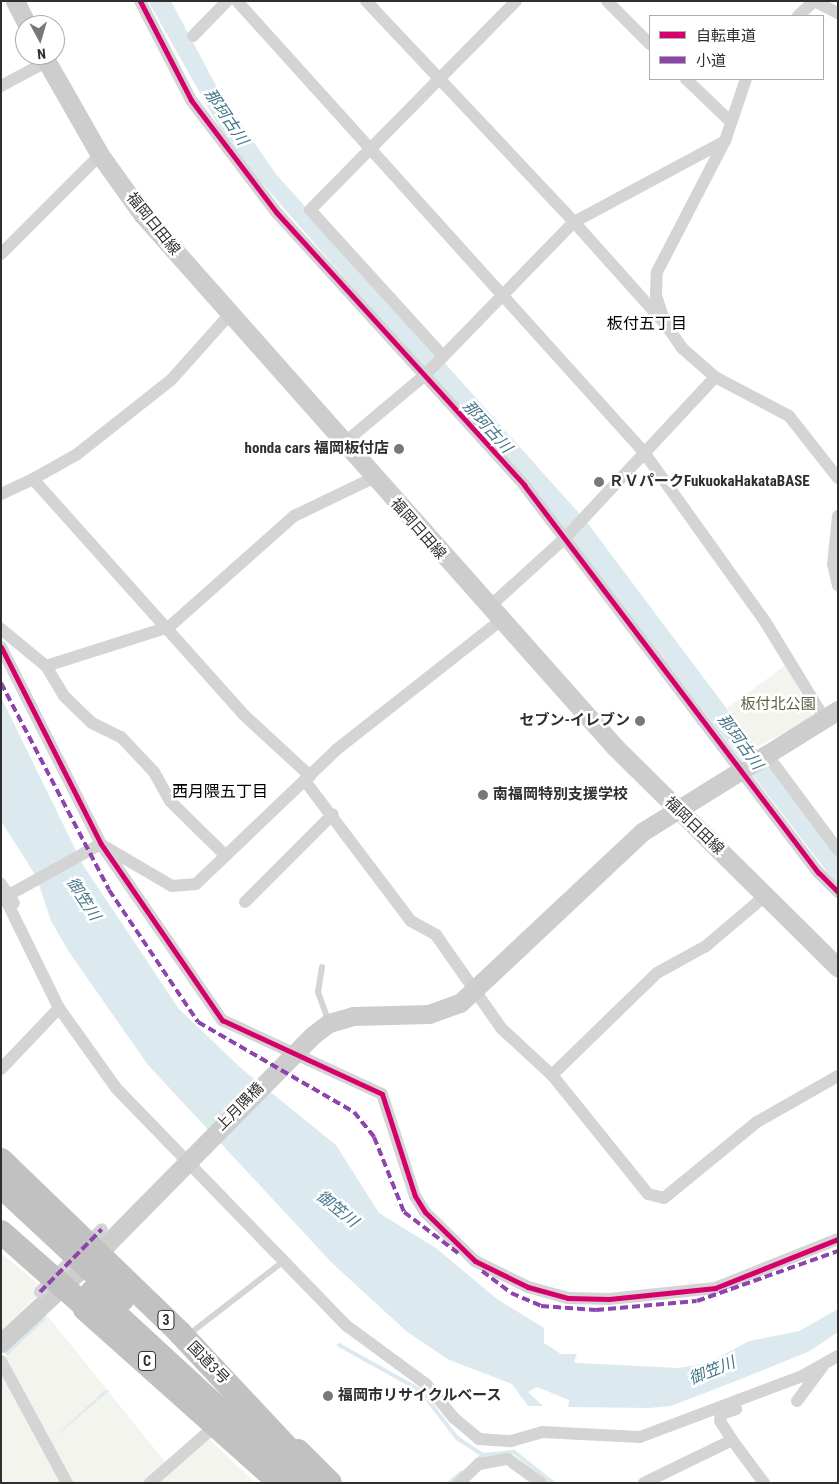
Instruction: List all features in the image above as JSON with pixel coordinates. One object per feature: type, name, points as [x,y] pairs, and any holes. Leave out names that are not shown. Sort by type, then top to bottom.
[{"type":"highway","name":"国道3号","points":[[1,1159],[330,1483]]},
{"type":"highway","points":[[1,1159],[180,1333],[307,1480]]},
{"type":"highway","points":[[1,1186],[307,1480]]},
{"type":"highway","points":[[1,1206],[307,1480]]},
{"type":"highway","points":[[1,1233],[50,1289],[216,1425],[280,1483]]},
{"type":"highway","name":"C","points":[[1,1233],[143,1357],[307,1480]]},
{"type":"main road","points":[[15,1],[22,15]]},
{"type":"main road","name":"福岡日田線","points":[[48,65],[100,155],[143,215],[373,478],[494,615],[677,808],[838,968]]},
{"type":"main road","points":[[329,1023],[353,1016],[429,1014],[460,1003],[642,832],[742,766],[831,714]]},
{"type":"main road","name":"上月隅橋","points":[[1,1343],[50,1289],[98,1253],[187,1159],[292,1055],[329,1023]]},
{"type":"street","points":[[140,1],[191,100],[276,212],[425,375],[566,537],[742,766],[818,873],[838,892]]},
{"type":"street","points":[[237,1],[643,451],[831,714]]},
{"type":"street","points":[[366,1],[574,222],[666,325],[682,348],[715,376],[789,416],[838,478]]},
{"type":"street","points":[[443,356],[310,210],[442,80],[516,1]]},
{"type":"street","points":[[607,1],[649,43]]},
{"type":"street","points":[[799,15],[814,1],[838,13]]},
{"type":"street","points":[[193,36],[223,3]]},
{"type":"street","points":[[1,86],[33,65]]},
{"type":"street","points":[[687,80],[730,122]]},
{"type":"street","points":[[666,325],[656,295],[657,272],[725,141],[746,80]]},
{"type":"street","points":[[344,443],[425,375],[500,293],[574,222],[725,141]]},
{"type":"street","points":[[1,254],[100,155]]},
{"type":"street","points":[[1,494],[76,455],[171,380],[230,314]]},
{"type":"street","points":[[99,845],[172,886],[196,884],[336,750],[494,615],[643,451],[715,376]]},
{"type":"street","points":[[46,666],[169,627],[294,516],[373,478]]},
{"type":"street","points":[[33,479],[169,627],[244,715],[308,778],[410,921],[436,935],[476,989],[501,1028],[552,1075],[648,1194],[664,1198],[757,1122],[838,1076]]},
{"type":"street","points":[[838,516],[833,564],[838,585]]},
{"type":"street","points":[[1,629],[46,666],[64,696],[92,723],[121,737],[154,772],[170,801],[226,856]]},
{"type":"street","points":[[1,647],[99,845],[222,1020],[292,1055],[382,1094],[415,1196],[425,1212],[475,1261],[528,1287],[568,1298],[609,1299],[715,1288],[838,1239]]},
{"type":"street","points":[[765,752],[838,850]]},
{"type":"street","points":[[245,902],[333,814]]},
{"type":"street","points":[[99,845],[4,897],[59,1008],[116,1088],[286,1259],[347,1326],[426,1384],[454,1418],[479,1439],[511,1441],[542,1432],[640,1437],[802,1376],[838,1356]]},
{"type":"street","points":[[1,884],[15,904],[35,961]]},
{"type":"street","points":[[552,1075],[657,973],[706,946],[765,896]]},
{"type":"street","points":[[1,1069],[59,1008]]},
{"type":"street","points":[[50,1289],[102,1229]]},
{"type":"street","points":[[1,1361],[67,1483]]},
{"type":"street","points":[[797,1401],[823,1366]]},
{"type":"street","points":[[764,1483],[720,1422],[721,1414],[782,1393],[802,1376]]},
{"type":"street","points":[[150,1483],[216,1425]]},
{"type":"street","points":[[644,1483],[732,1440]]},
{"type":"street","points":[[459,1483],[479,1464],[508,1459],[541,1483]]},
{"type":"lane","points":[[322,967],[318,992],[329,1023]]},
{"type":"lane","points":[[184,1338],[286,1259]]},
{"type":"green space","name":"板付北公園","points":[[786,665],[813,717],[755,748],[727,708]]},
{"type":"green space","points":[[1,1253],[44,1289],[1,1331]]},
{"type":"green space","points":[[46,1314],[166,1463],[143,1483],[72,1483],[5,1357]]},
{"type":"green space","points":[[1,1372],[61,1483],[1,1483]]},
{"type":"green space","points":[[207,1437],[255,1483],[154,1483]]},
{"type":"water","name":"那珂古川","points":[[148,1],[171,1],[221,95],[276,174],[586,521],[838,857],[838,886],[571,539],[230,146]]},
{"type":"water","name":"御笠川","points":[[1,697],[83,865],[179,1009],[242,1069],[336,1145],[379,1213],[436,1248],[497,1299],[544,1328],[544,1343],[561,1354],[577,1354],[574,1362],[578,1363],[679,1368],[708,1363],[749,1341],[799,1331],[838,1309],[838,1332],[810,1351],[741,1379],[671,1406],[650,1408],[568,1407],[569,1400],[537,1387],[528,1392],[543,1406],[528,1406],[512,1384],[449,1360],[406,1331],[331,1262],[148,1065],[69,952],[51,921],[36,876],[1,821]]},
{"type":"water","points":[[110,1390],[50,1441],[104,1391]]},
{"type":"waterway","points":[[7,1353],[43,1319]]},
{"type":"waterway","points":[[339,1345],[420,1390],[457,1438],[483,1455]]},
{"type":"waterway","points":[[476,1461],[483,1455],[514,1452],[553,1483]]},
{"type":"waterway","points":[[449,1483],[461,1473]]},
{"type":"marked path","points":[[1,683],[109,890],[198,1022],[354,1112],[374,1137],[404,1212],[458,1253]]},
{"type":"marked path","points":[[40,1292],[102,1229]]},
{"type":"marked path","points":[[482,1271],[511,1293],[541,1306],[596,1310],[697,1301],[838,1251]]},
{"type":"cycle path","points":[[140,1],[191,100],[276,212],[524,485],[819,873],[838,892]]},
{"type":"cycle path","points":[[1,647],[101,844],[222,1020],[382,1094],[415,1196],[425,1212],[475,1261],[528,1287],[568,1298],[609,1299],[715,1288],[838,1239]]},
{"type":"place","name":"honda cars 福岡板付店","points":[[399,449]]},
{"type":"place","name":"ＲＶパークFukuokaHakataBASE","points":[[599,482]]},
{"type":"place","name":"セブン-イレブン","points":[[640,721]]},
{"type":"place","name":"南福岡特別支援学校","points":[[483,795]]},
{"type":"place","name":"福岡市リサイクルベース","points":[[328,1396]]},
{"type":"district","name":"板付五丁目","points":[[647,324]]},
{"type":"district","name":"西月隈五丁目","points":[[220,792]]}]
